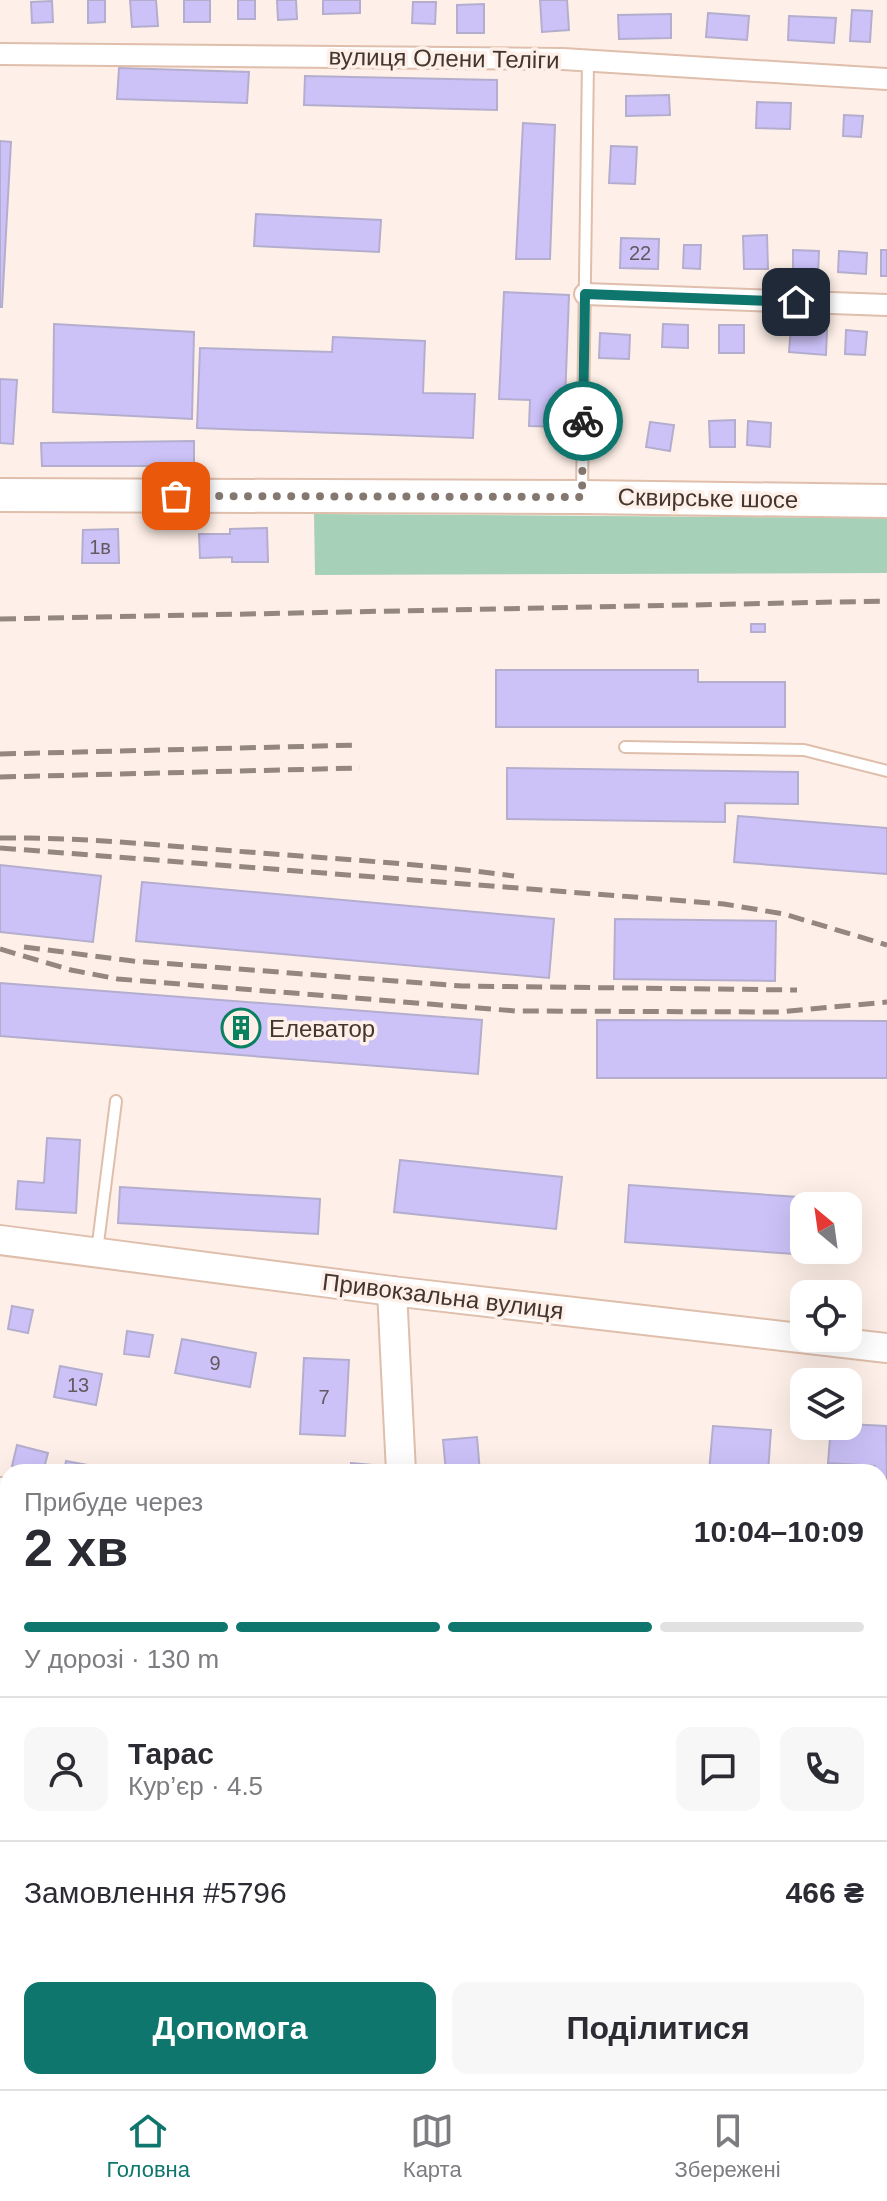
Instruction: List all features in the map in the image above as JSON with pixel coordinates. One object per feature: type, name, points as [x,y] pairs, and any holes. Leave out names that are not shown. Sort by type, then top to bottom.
[{"type":"main road","name":"Сквирське шосе","points":[[0,495],[887,501]]},
{"type":"street","name":"вулиця Олени Теліги","points":[[0,54],[563,59],[887,79]]},
{"type":"street","points":[[585,294],[887,305]]},
{"type":"street","name":"Привокзальна вулиця","points":[[0,1240],[392,1291],[887,1348]]},
{"type":"street","points":[[392,1291],[401,1464]]},
{"type":"lane","points":[[582,497],[588,62]]},
{"type":"lane","points":[[625,747],[804,750],[887,771]]},
{"type":"lane","points":[[97,1253],[116,1101]]},
{"type":"green space","points":[[314,514],[887,518],[887,573],[315,575]]},
{"type":"building","points":[[88,0],[105,0],[105,22],[88,23]]},
{"type":"building","points":[[130,0],[156,0],[158,26],[132,27]]},
{"type":"building","points":[[184,0],[210,0],[210,22],[184,22]]},
{"type":"building","points":[[238,0],[255,0],[255,19],[238,19]]},
{"type":"building","points":[[277,0],[296,0],[297,19],[278,20]]},
{"type":"building","points":[[323,0],[360,0],[360,13],[323,14]]},
{"type":"building","points":[[540,0],[567,0],[569,30],[542,32]]},
{"type":"building","points":[[52,1],[53,22],[32,23],[31,2]]},
{"type":"building","points":[[413,2],[436,2],[435,24],[412,23]]},
{"type":"building","points":[[484,4],[484,33],[457,33],[457,5]]},
{"type":"building","points":[[852,10],[872,11],[870,42],[850,41]]},
{"type":"building","points":[[708,13],[749,16],[747,40],[706,37]]},
{"type":"building","points":[[671,14],[671,38],[619,39],[618,15]]},
{"type":"building","points":[[789,16],[836,18],[834,43],[788,40]]},
{"type":"building","points":[[119,68],[249,72],[247,103],[117,99]]},
{"type":"building","points":[[305,76],[497,80],[497,110],[304,105]]},
{"type":"building","points":[[669,95],[670,115],[626,116],[626,96]]},
{"type":"building","points":[[757,102],[791,103],[790,129],[756,128]]},
{"type":"building","points":[[844,115],[863,116],[861,137],[843,136]]},
{"type":"building","points":[[523,123],[555,125],[550,259],[516,259]]},
{"type":"building","points":[[0,141],[11,142],[2,307],[0,307]]},
{"type":"building","points":[[611,146],[637,147],[635,184],[609,183]]},
{"type":"building","points":[[256,214],[381,220],[379,252],[254,246]]},
{"type":"building","points":[[767,235],[768,269],[744,269],[743,236]]},
{"type":"building","points":[[621,238],[659,239],[658,269],[620,268]]},
{"type":"building","points":[[684,245],[701,245],[700,269],[683,268]]},
{"type":"building","points":[[793,250],[819,251],[818,275],[793,274]]},
{"type":"building","points":[[881,250],[887,250],[887,276],[881,276]]},
{"type":"building","points":[[839,251],[867,253],[866,274],[838,272]]},
{"type":"building","points":[[504,292],[569,295],[564,427],[529,426],[530,400],[499,399]]},
{"type":"building","points":[[54,324],[194,332],[192,419],[53,412]]},
{"type":"building","points":[[663,324],[688,325],[688,348],[662,347]]},
{"type":"building","points":[[719,325],[744,325],[744,353],[719,353]]},
{"type":"building","points":[[791,327],[827,330],[826,355],[789,352]]},
{"type":"building","points":[[846,330],[867,332],[865,355],[845,354]]},
{"type":"building","points":[[600,333],[630,335],[629,359],[599,358]]},
{"type":"building","points":[[333,337],[425,341],[423,393],[475,394],[473,438],[197,428],[200,348],[332,352]]},
{"type":"building","points":[[0,379],[17,380],[13,444],[0,443]]},
{"type":"building","points":[[735,420],[735,447],[710,447],[709,421]]},
{"type":"building","points":[[748,421],[771,423],[770,447],[747,445]]},
{"type":"building","points":[[650,422],[674,425],[670,451],[646,447]]},
{"type":"building","points":[[194,441],[194,466],[42,466],[41,443]]},
{"type":"building","points":[[267,528],[268,562],[232,562],[232,557],[200,558],[199,534],[230,534],[230,529]]},
{"type":"building","points":[[118,529],[119,563],[82,563],[83,530]]},
{"type":"building","points":[[751,624],[765,624],[765,632],[751,632]]},
{"type":"building","points":[[496,670],[698,670],[698,682],[785,682],[785,727],[496,727]]},
{"type":"building","points":[[507,768],[798,772],[798,804],[725,803],[725,822],[507,819]]},
{"type":"building","points":[[738,816],[887,828],[887,874],[734,862]]},
{"type":"building","points":[[0,865],[101,876],[93,942],[0,932]]},
{"type":"building","points":[[142,882],[554,919],[549,978],[136,941]]},
{"type":"building","points":[[615,919],[776,921],[775,981],[614,979]]},
{"type":"building","name":"Елеватор","points":[[0,983],[482,1020],[478,1074],[0,1036]]},
{"type":"building","points":[[597,1020],[887,1021],[887,1078],[597,1078]]},
{"type":"building","points":[[47,1138],[80,1140],[76,1213],[16,1209],[18,1181],[44,1183]]},
{"type":"building","points":[[400,1160],[562,1177],[556,1229],[394,1212]]},
{"type":"building","points":[[629,1185],[790,1196],[790,1254],[625,1242]]},
{"type":"building","points":[[120,1187],[320,1199],[318,1234],[118,1223]]},
{"type":"building","points":[[12,1306],[33,1310],[28,1333],[8,1329]]},
{"type":"building","points":[[127,1331],[153,1335],[149,1357],[124,1354]]},
{"type":"building","points":[[182,1339],[256,1353],[250,1387],[175,1373]]},
{"type":"building","points":[[304,1358],[349,1360],[345,1436],[300,1434]]},
{"type":"building","points":[[60,1366],[102,1374],[96,1405],[54,1397]]},
{"type":"building","points":[[862,1425],[886,1426],[887,1464],[828,1463],[830,1440],[862,1440]]},
{"type":"building","points":[[713,1426],[771,1430],[769,1464],[710,1464]]},
{"type":"building","points":[[477,1437],[479,1464],[445,1464],[443,1440]]},
{"type":"building","points":[[17,1445],[48,1453],[45,1464],[12,1464]]},
{"type":"railway","points":[[0,619],[887,601]]},
{"type":"railway","points":[[0,754],[359,745]]},
{"type":"railway","points":[[0,777],[360,768]]},
{"type":"railway","points":[[0,838],[124,842],[514,876]]},
{"type":"railway","points":[[0,848],[724,904],[784,914],[887,945]]},
{"type":"railway","points":[[24,947],[133,961],[462,986],[797,990]]},
{"type":"railway","points":[[0,949],[71,970],[118,979],[516,1011],[779,1012],[887,1002]]},
{"type":"way so far","points":[[176,496],[582,497],[583,421]]},
{"type":"place","name":"Елеватор","points":[[241,1028]]},
{"type":"route","points":[[583,421],[585,294],[796,302]]}]
